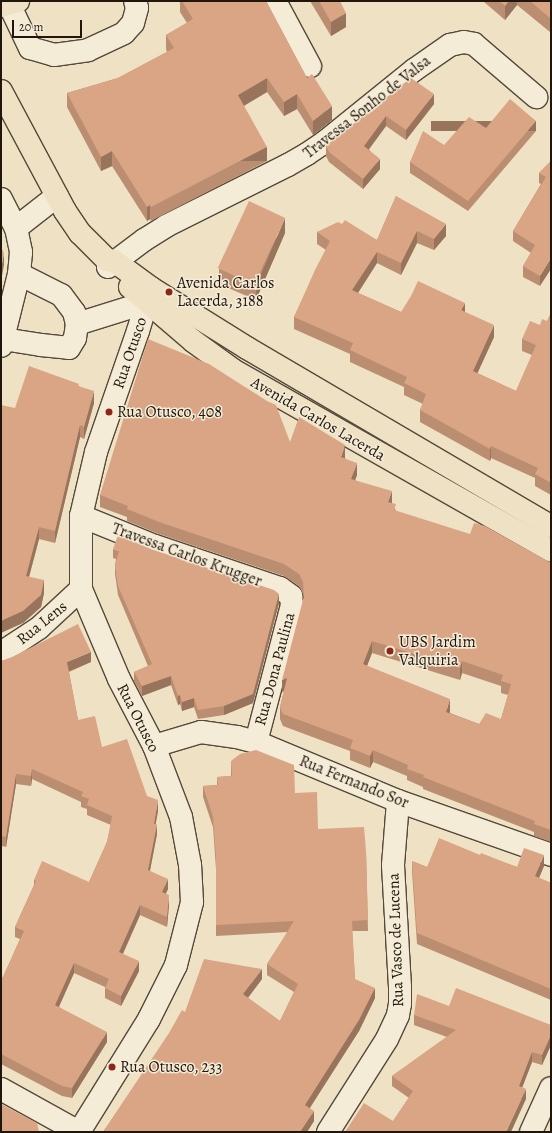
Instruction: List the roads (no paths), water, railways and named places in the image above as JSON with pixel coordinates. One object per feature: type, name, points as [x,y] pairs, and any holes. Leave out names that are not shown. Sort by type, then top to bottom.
[{"type":"main road","name":"Avenida Carlos Lacerda","points":[[1,91],[57,196],[80,233],[110,263],[149,295],[193,341],[233,370],[551,551]]},
{"type":"main road","name":"Avenida Carlos Lacerda","points":[[149,295],[247,348],[551,526]]},
{"type":"street","points":[[10,4],[30,48],[54,55],[88,50],[124,33],[133,23],[137,8],[135,1]]},
{"type":"street","points":[[275,1],[310,66]]},
{"type":"street","name":"Travessa Sonho de Valsa","points":[[110,263],[166,226],[288,166],[307,154],[326,141],[414,70],[450,45],[464,42],[474,44],[536,97]]},
{"type":"street","points":[[16,228],[57,196]]},
{"type":"street","points":[[1,199],[16,228],[21,252],[19,274],[2,342],[69,348],[75,338],[77,324],[74,312],[61,295],[19,274]]},
{"type":"street","points":[[77,324],[149,295]]},
{"type":"street","name":"Rua Otusco","points":[[79,1132],[149,1019],[176,965],[192,902],[190,866],[181,818],[154,746],[119,679],[81,589],[81,516],[96,452],[149,295]]},
{"type":"street","name":"Travessa Carlos Krugger","points":[[81,516],[155,546],[280,588],[291,596]]},
{"type":"street","name":"Rua Lens","points":[[1,653],[39,628],[81,589]]},
{"type":"street","name":"Rua Dona Paulina","points":[[256,742],[292,605],[291,596]]},
{"type":"street","name":"Rua Fernando Sor","points":[[154,746],[201,732],[237,737],[256,742],[398,801],[551,855]]},
{"type":"street","name":"Rua Vasco de Lucena","points":[[328,1132],[388,1039],[398,1015],[400,1004],[400,987],[393,866],[398,801]]},
{"type":"street","points":[[531,1132],[551,1088]]},
{"type":"street","points":[[1,1089],[79,1132]]},
{"type":"place","name":"Avenida Carlos Lacerda, 3188","points":[[169,292]]},
{"type":"place","name":"Rua Otusco, 408","points":[[109,412]]},
{"type":"place","name":"UBS Jardim Valquiria","points":[[390,651]]},
{"type":"place","name":"Rua Otusco, 233","points":[[112,1067]]}]
